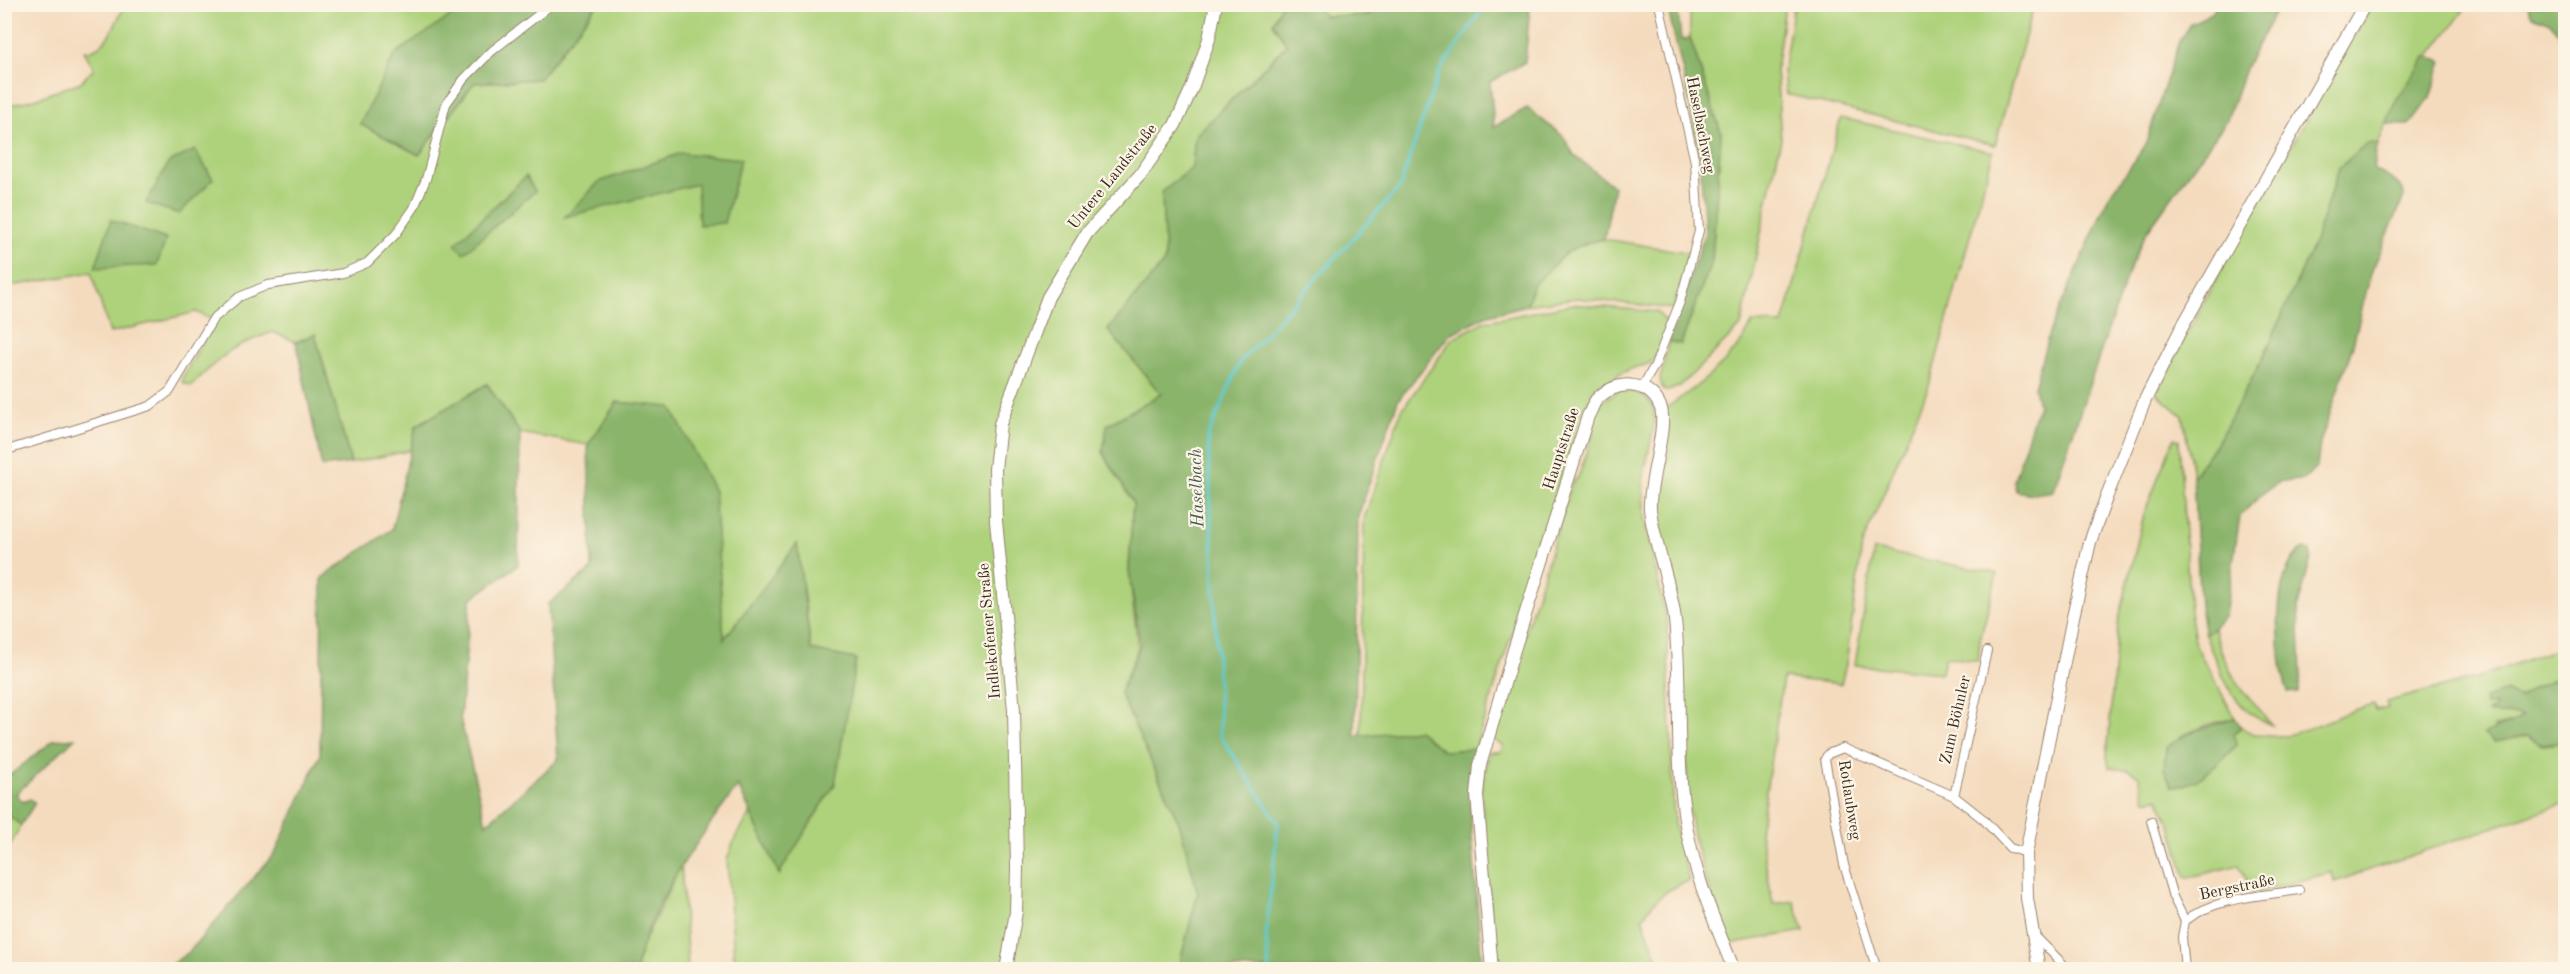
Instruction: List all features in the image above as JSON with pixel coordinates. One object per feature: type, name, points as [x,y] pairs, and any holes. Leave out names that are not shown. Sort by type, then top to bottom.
[{"type":"street","points":[[4,451],[150,406],[170,391],[213,319],[238,297],[268,285],[325,277],[367,263],[396,234],[414,208],[426,179],[446,104],[464,79],[492,51],[552,4]]},
{"type":"street","name":"Untere Landstraße","points":[[1048,297],[1087,233],[1140,174],[1175,125],[1192,88],[1209,39],[1216,4]]},
{"type":"street","name":"Haselbachweg","points":[[1642,387],[1655,364],[1680,302],[1699,231],[1695,162],[1659,4]]},
{"type":"street","points":[[2039,969],[2025,880],[2026,853],[2090,542],[2145,400],[2181,328],[2365,4]]},
{"type":"street","name":"Indlekofener Straße","points":[[1006,969],[1017,912],[1014,721],[996,521],[995,469],[1000,424],[1048,297]]},
{"type":"street","name":"Hauptstraße","points":[[1492,969],[1477,795],[1480,765],[1588,416],[1595,401],[1608,390],[1630,384],[1642,387]]},
{"type":"street","points":[[1642,387],[1661,407],[1660,438],[1650,486],[1650,510],[1675,618],[1685,817],[1706,901],[1734,969]]},
{"type":"street","name":"Zum Böhnler","points":[[1954,796],[1987,651]]},
{"type":"street","name":"Rotlaubweg","points":[[1877,969],[1844,865],[1825,759],[1828,753],[1843,748],[1954,796],[1983,819],[2010,848],[2026,853]]},
{"type":"street","name":"Bergstraße","points":[[2151,821],[2172,897],[2185,921],[2182,937],[2185,969]]},
{"type":"street","name":"Bergstraße","points":[[2185,921],[2196,912],[2218,904],[2299,890]]},
{"type":"street","points":[[2035,936],[2069,969]]},
{"type":"green space","points":[[125,5],[468,5],[360,124],[419,155],[474,83],[539,79],[597,5],[1281,5],[1273,23],[1287,44],[1195,136],[1192,168],[1162,192],[1165,261],[1108,330],[1161,394],[1108,425],[1103,452],[1133,503],[1129,570],[1138,648],[1120,693],[1180,825],[1198,893],[1181,958],[1183,969],[735,969],[727,859],[736,836],[751,814],[780,874],[856,659],[811,651],[797,545],[724,640],[714,491],[617,402],[588,445],[520,433],[487,384],[416,426],[411,450],[351,463],[315,334],[296,342],[273,332],[247,342],[228,353],[191,386],[183,383],[182,378],[215,321],[196,312],[110,333],[91,272],[5,287],[4,106],[35,99],[81,82],[94,68],[84,51],[98,47],[104,41]]},
{"type":"green space","points":[[467,5],[597,5],[539,79],[474,83],[419,155],[360,124],[395,54]]},
{"type":"green space","points":[[1281,5],[1313,5],[1325,16],[1368,16],[1375,5],[1530,5],[1525,62],[1490,82],[1494,127],[1527,108],[1563,136],[1574,155],[1614,187],[1604,239],[1586,243],[1567,252],[1533,285],[1527,305],[1485,316],[1450,334],[1398,400],[1358,516],[1355,736],[1418,730],[1443,751],[1475,749],[1469,795],[1482,969],[1183,969],[1181,958],[1198,893],[1180,825],[1120,693],[1140,645],[1129,570],[1133,503],[1103,452],[1107,425],[1161,394],[1108,330],[1165,261],[1162,192],[1192,168],[1195,136],[1287,45],[1273,23]]},
{"type":"green space","points":[[1313,5],[1375,5],[1368,16],[1325,16]]},
{"type":"green space","points":[[1667,5],[1677,5],[1681,40],[1690,38],[1721,133],[1712,260],[1681,344],[1669,342],[1705,232],[1700,159],[1687,89]]},
{"type":"green space","points":[[1690,5],[1785,5],[1776,70],[1781,139],[1741,326],[1680,386],[1668,391],[1663,390],[1660,379],[1669,342],[1681,344],[1712,260],[1721,133],[1690,38]]},
{"type":"green space","points":[[1794,5],[2034,5],[1995,145],[1786,94],[1783,72]]},
{"type":"green space","points":[[2216,5],[2279,5],[2246,66],[2227,120],[2146,233],[2128,272],[2053,491],[2033,494],[2016,491],[2014,480],[2038,405],[2034,387],[2049,333],[2108,198],[2145,146],[2179,41],[2190,24],[2212,13]]},
{"type":"green space","points":[[2372,5],[2468,5],[2396,100],[2378,144],[2367,143],[2339,168],[2315,241],[2264,356],[2221,436],[2193,476],[2183,416],[2156,393],[2226,260]]},
{"type":"green space","points":[[2528,5],[2565,5],[2565,46],[2554,27],[2533,16]]},
{"type":"green space","points":[[2427,56],[2442,61],[2430,98],[2409,125],[2386,124],[2396,100]]},
{"type":"green space","points":[[1841,118],[1993,152],[1929,386],[1862,545],[1846,664],[1841,684],[1783,678],[1760,832],[1773,904],[1794,901],[1804,931],[1729,944],[1705,877],[1693,835],[1688,803],[1684,692],[1670,570],[1656,504],[1659,468],[1668,430],[1666,408],[1715,371],[1737,348],[1752,323],[1783,324]]},
{"type":"green space","points":[[2367,143],[2378,144],[2373,168],[2397,183],[2404,197],[2371,273],[2352,348],[2320,443],[2317,466],[2303,480],[2281,481],[2264,492],[2240,516],[2225,616],[2205,635],[2200,606],[2193,476],[2221,436],[2264,356],[2315,241],[2339,168]]},
{"type":"green space","points":[[195,150],[213,179],[179,214],[146,203],[169,162]]},
{"type":"green space","points":[[681,153],[741,159],[724,223],[699,225],[697,184],[565,217],[599,182]]},
{"type":"green space","points":[[526,176],[535,191],[464,253],[455,244]]},
{"type":"green space","points":[[111,220],[166,239],[157,265],[95,268]]},
{"type":"green space","points":[[1604,239],[1685,252],[1690,256],[1673,309],[1577,298],[1527,305],[1533,285],[1567,252],[1586,243]]},
{"type":"green space","points":[[1573,304],[1657,312],[1669,325],[1660,351],[1654,360],[1611,380],[1594,395],[1584,408],[1475,749],[1443,751],[1418,730],[1361,736],[1364,519],[1401,411],[1452,339],[1483,322]]},
{"type":"green space","points":[[315,334],[351,463],[322,467],[296,342]]},
{"type":"green space","points":[[487,384],[520,433],[518,565],[471,599],[460,718],[486,824],[558,760],[548,604],[592,569],[588,445],[617,402],[671,407],[714,491],[724,639],[797,544],[811,650],[856,659],[835,784],[779,874],[738,786],[692,850],[664,896],[652,919],[636,969],[170,969],[169,966],[189,952],[275,853],[320,755],[322,578],[392,529],[416,426]]},
{"type":"green space","points":[[1621,389],[1643,394],[1653,406],[1655,422],[1643,478],[1644,517],[1667,622],[1674,823],[1689,881],[1662,895],[1642,918],[1662,969],[1495,969],[1481,791],[1489,752],[1501,752],[1503,746],[1492,739],[1572,483],[1579,475],[1593,434],[1591,425],[1599,403]]},
{"type":"green space","points":[[2174,438],[2179,440],[2190,611],[2196,646],[2235,718],[2207,725],[2179,737],[2233,734],[2241,727],[2256,734],[2273,736],[2290,734],[2358,708],[2374,704],[2376,711],[2388,708],[2386,702],[2476,678],[2565,646],[2565,677],[2530,690],[2520,698],[2507,692],[2484,699],[2496,707],[2488,712],[2522,716],[2515,723],[2494,727],[2514,738],[2528,736],[2542,745],[2559,743],[2565,746],[2565,803],[2334,882],[2332,872],[2254,893],[2239,865],[2186,878],[2171,825],[2158,798],[2145,800],[2139,776],[2128,770],[2109,768],[2107,756],[2118,624],[2144,514]]},
{"type":"green space","points":[[2303,549],[2310,551],[2311,558],[2298,607],[2301,674],[2298,693],[2288,692],[2284,678],[2279,617],[2285,576],[2292,560]]},
{"type":"green space","points":[[1874,550],[1997,573],[1980,640],[1978,661],[1945,657],[1942,673],[1855,665]]},
{"type":"green space","points":[[2214,628],[2229,670],[2272,725],[2247,711],[2230,689],[2205,635]]},
{"type":"green space","points":[[2565,677],[2565,746],[2559,743],[2542,745],[2528,736],[2494,742],[2484,735],[2522,717],[2513,714],[2487,713],[2496,707],[2495,704],[2485,705],[2484,698],[2507,691],[2520,698],[2530,690]]},
{"type":"green space","points":[[2235,718],[2241,727],[2233,734],[2237,745],[2200,778],[2182,786],[2172,787],[2164,769],[2166,748],[2190,733]]},
{"type":"green space","points":[[75,738],[16,794],[23,802],[30,799],[35,803],[21,825],[5,813],[5,773],[10,775],[54,740]]},
{"type":"green space","points":[[5,813],[21,825],[5,855]]},
{"type":"green space","points":[[681,864],[688,969],[636,970],[640,950]]},
{"type":"waterway","name":"Haselbach","points":[[1269,970],[1266,935],[1278,823],[1220,735],[1208,436],[1240,362],[1400,187],[1439,72],[1486,4]]}]
